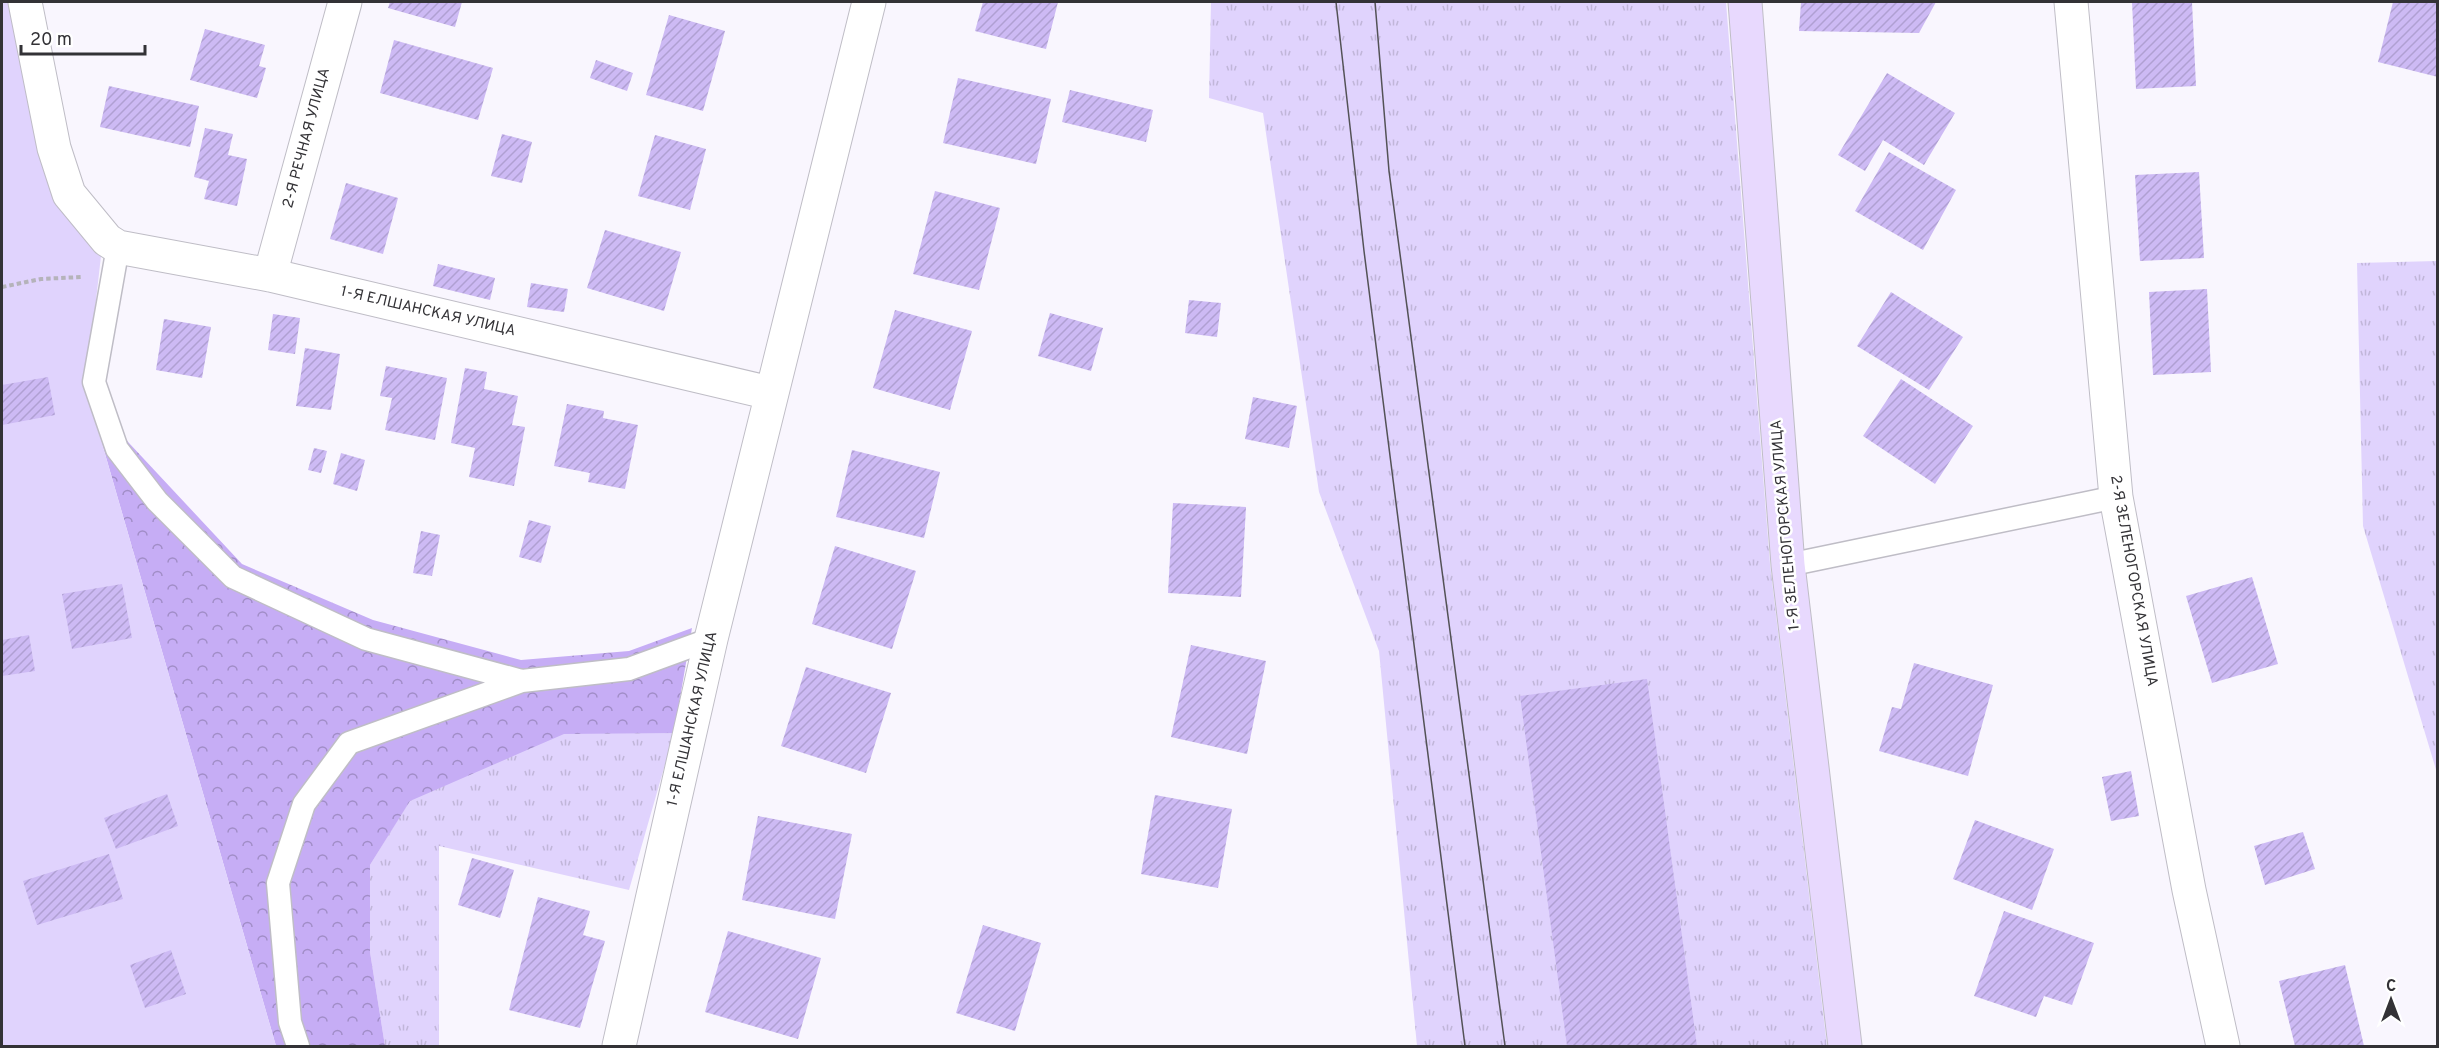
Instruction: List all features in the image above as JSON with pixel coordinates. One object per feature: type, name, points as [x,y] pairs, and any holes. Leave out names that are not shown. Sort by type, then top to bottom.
[{"type":"main road","name":"1-Я ЗЕЛЕНОГОРСКАЯ УЛИЦА","points":[[1745,2],[1788,565],[1845,1047]]},
{"type":"street","points":[[25,2],[54,148],[69,194],[107,240],[116,262]]},
{"type":"street","name":"2-Я РЕЧНАЯ УЛИЦА","points":[[270,275],[345,2]]},
{"type":"street","name":"1-Я ЕЛШАНСКАЯ УЛИЦА","points":[[619,1047],[711,639],[869,2]]},
{"type":"street","name":"2-Я ЗЕЛЕНОГОРСКАЯ УЛИЦА","points":[[2071,2],[2116,497],[2189,890],[2223,1047]]},
{"type":"street","name":"1-Я ЕЛШАНСКАЯ УЛИЦА","points":[[116,262],[270,275],[771,393]]},
{"type":"lane","points":[[116,262],[94,382],[117,449],[157,501],[233,577],[366,639],[522,681]]},
{"type":"lane","points":[[1788,565],[2116,497]]},
{"type":"lane","points":[[298,1047],[290,1022],[278,883],[304,804],[349,743],[522,681],[629,669],[711,639]]},
{"type":"path","points":[[2,287],[116,262]]},
{"type":"green space","points":[[2,2],[14,2],[67,214],[101,256],[86,388],[276,1046],[2,1046]]},
{"type":"green space","points":[[1211,2],[1726,2],[1770,564],[1827,1046],[1417,1046],[1379,651],[1319,492],[1263,113],[1209,98]]},
{"type":"green space","points":[[2438,261],[2437,773],[2363,526],[2357,263]]},
{"type":"green space","points":[[86,388],[129,443],[242,564],[373,620],[521,660],[629,651],[692,628],[674,733],[564,734],[410,801],[370,865],[370,952],[385,1046],[276,1046]]},
{"type":"green space","points":[[564,733],[674,733],[629,890],[439,846],[439,1046],[385,1046],[370,952],[370,865],[410,800]]},
{"type":"building","points":[[390,2],[462,2],[455,27],[388,8]]},
{"type":"building","points":[[983,2],[1058,2],[1046,49],[975,31]]},
{"type":"building","points":[[1801,2],[1936,2],[1919,33],[1799,31]]},
{"type":"building","points":[[2132,2],[2192,2],[2196,86],[2136,89]]},
{"type":"building","points":[[2393,2],[2438,2],[2438,77],[2378,62]]},
{"type":"building","points":[[669,15],[725,31],[703,111],[646,95]]},
{"type":"building","points":[[205,29],[265,45],[259,66],[266,68],[257,98],[190,80]]},
{"type":"building","points":[[394,40],[493,68],[478,120],[380,93]]},
{"type":"building","points":[[596,60],[633,73],[627,91],[590,78]]},
{"type":"building","points":[[1887,73],[1955,113],[1924,165],[1883,140],[1865,171],[1838,155]]},
{"type":"building","points":[[958,78],[1051,99],[1036,164],[943,143]]},
{"type":"building","points":[[109,86],[199,106],[190,147],[100,127]]},
{"type":"building","points":[[1070,90],[1153,110],[1146,142],[1062,122]]},
{"type":"building","points":[[205,128],[233,134],[228,155],[247,159],[237,206],[204,199],[209,181],[194,177]]},
{"type":"building","points":[[502,134],[532,142],[522,183],[491,176]]},
{"type":"building","points":[[655,135],[706,149],[690,210],[638,196]]},
{"type":"building","points":[[1889,152],[1956,190],[1923,250],[1855,211]]},
{"type":"building","points":[[2199,172],[2204,258],[2140,261],[2135,175]]},
{"type":"building","points":[[346,183],[398,198],[383,254],[330,239]]},
{"type":"building","points":[[935,191],[1000,208],[979,290],[913,274]]},
{"type":"building","points":[[605,230],[681,252],[664,311],[587,288]]},
{"type":"building","points":[[438,264],[495,278],[490,300],[433,286]]},
{"type":"building","points":[[531,283],[568,289],[564,312],[527,307]]},
{"type":"building","points":[[2207,289],[2211,372],[2153,375],[2149,292]]},
{"type":"building","points":[[1891,292],[1963,337],[1929,390],[1857,346]]},
{"type":"building","points":[[1189,300],[1221,303],[1217,337],[1185,333]]},
{"type":"building","points":[[895,310],[972,331],[950,410],[873,388]]},
{"type":"building","points":[[1050,313],[1103,328],[1091,371],[1038,356]]},
{"type":"building","points":[[273,314],[300,318],[295,354],[268,350]]},
{"type":"building","points":[[164,319],[211,327],[202,378],[156,370]]},
{"type":"building","points":[[305,348],[340,354],[331,410],[296,406]]},
{"type":"building","points":[[386,366],[447,378],[435,440],[385,430],[392,398],[380,396]]},
{"type":"building","points":[[465,368],[487,372],[484,389],[518,396],[512,425],[525,427],[514,486],[469,477],[475,448],[451,443]]},
{"type":"building","points":[[48,377],[55,415],[2,425],[2,385]]},
{"type":"building","points":[[1901,379],[1973,426],[1935,484],[1863,436]]},
{"type":"building","points":[[1253,397],[1297,406],[1289,448],[1245,439]]},
{"type":"building","points":[[567,404],[604,411],[603,418],[638,425],[625,489],[588,482],[590,473],[554,466]]},
{"type":"building","points":[[314,448],[327,451],[321,473],[308,470]]},
{"type":"building","points":[[852,450],[940,472],[924,538],[836,517]]},
{"type":"building","points":[[341,453],[365,460],[357,491],[333,484]]},
{"type":"building","points":[[1173,503],[1246,507],[1241,597],[1168,593]]},
{"type":"building","points":[[529,520],[551,526],[541,563],[519,557]]},
{"type":"building","points":[[421,531],[440,535],[432,576],[413,573]]},
{"type":"building","points":[[835,546],[916,571],[892,649],[812,624]]},
{"type":"building","points":[[2252,577],[2278,664],[2212,683],[2186,596]]},
{"type":"building","points":[[122,584],[132,638],[72,649],[62,594]]},
{"type":"building","points":[[29,635],[35,671],[2,676],[2,640]]},
{"type":"building","points":[[1191,645],[1266,661],[1247,754],[1171,737]]},
{"type":"building","points":[[1914,663],[1993,685],[1968,776],[1879,751],[1892,707],[1901,709]]},
{"type":"building","points":[[806,667],[891,693],[866,773],[781,746]]},
{"type":"building","points":[[1647,679],[1697,1046],[1567,1046],[1520,696]]},
{"type":"building","points":[[2131,771],[2139,816],[2111,821],[2102,777]]},
{"type":"building","points":[[167,794],[178,826],[116,849],[104,818]]},
{"type":"building","points":[[1155,795],[1232,809],[1218,888],[1141,874]]},
{"type":"building","points":[[758,816],[852,834],[835,919],[742,900]]},
{"type":"building","points":[[1975,820],[2054,849],[2032,910],[1953,879]]},
{"type":"building","points":[[2303,832],[2315,869],[2265,885],[2254,846]]},
{"type":"building","points":[[109,854],[123,899],[37,925],[23,881]]},
{"type":"building","points":[[472,858],[514,870],[500,918],[458,905]]},
{"type":"building","points":[[538,897],[590,911],[583,935],[605,941],[580,1028],[509,1010]]},
{"type":"building","points":[[2004,911],[2094,943],[2072,1005],[2044,996],[2036,1017],[1974,996]]},
{"type":"building","points":[[983,925],[1041,943],[1015,1031],[956,1013]]},
{"type":"building","points":[[728,931],[821,958],[798,1039],[705,1012]]},
{"type":"building","points":[[171,950],[186,994],[145,1008],[130,965]]},
{"type":"building","points":[[2345,965],[2364,1046],[2295,1046],[2279,981]]},
{"type":"tram line","points":[[1336,2],[1364,251],[1465,1046]]},
{"type":"tram line","points":[[1375,2],[1389,171],[1505,1046]]}]
